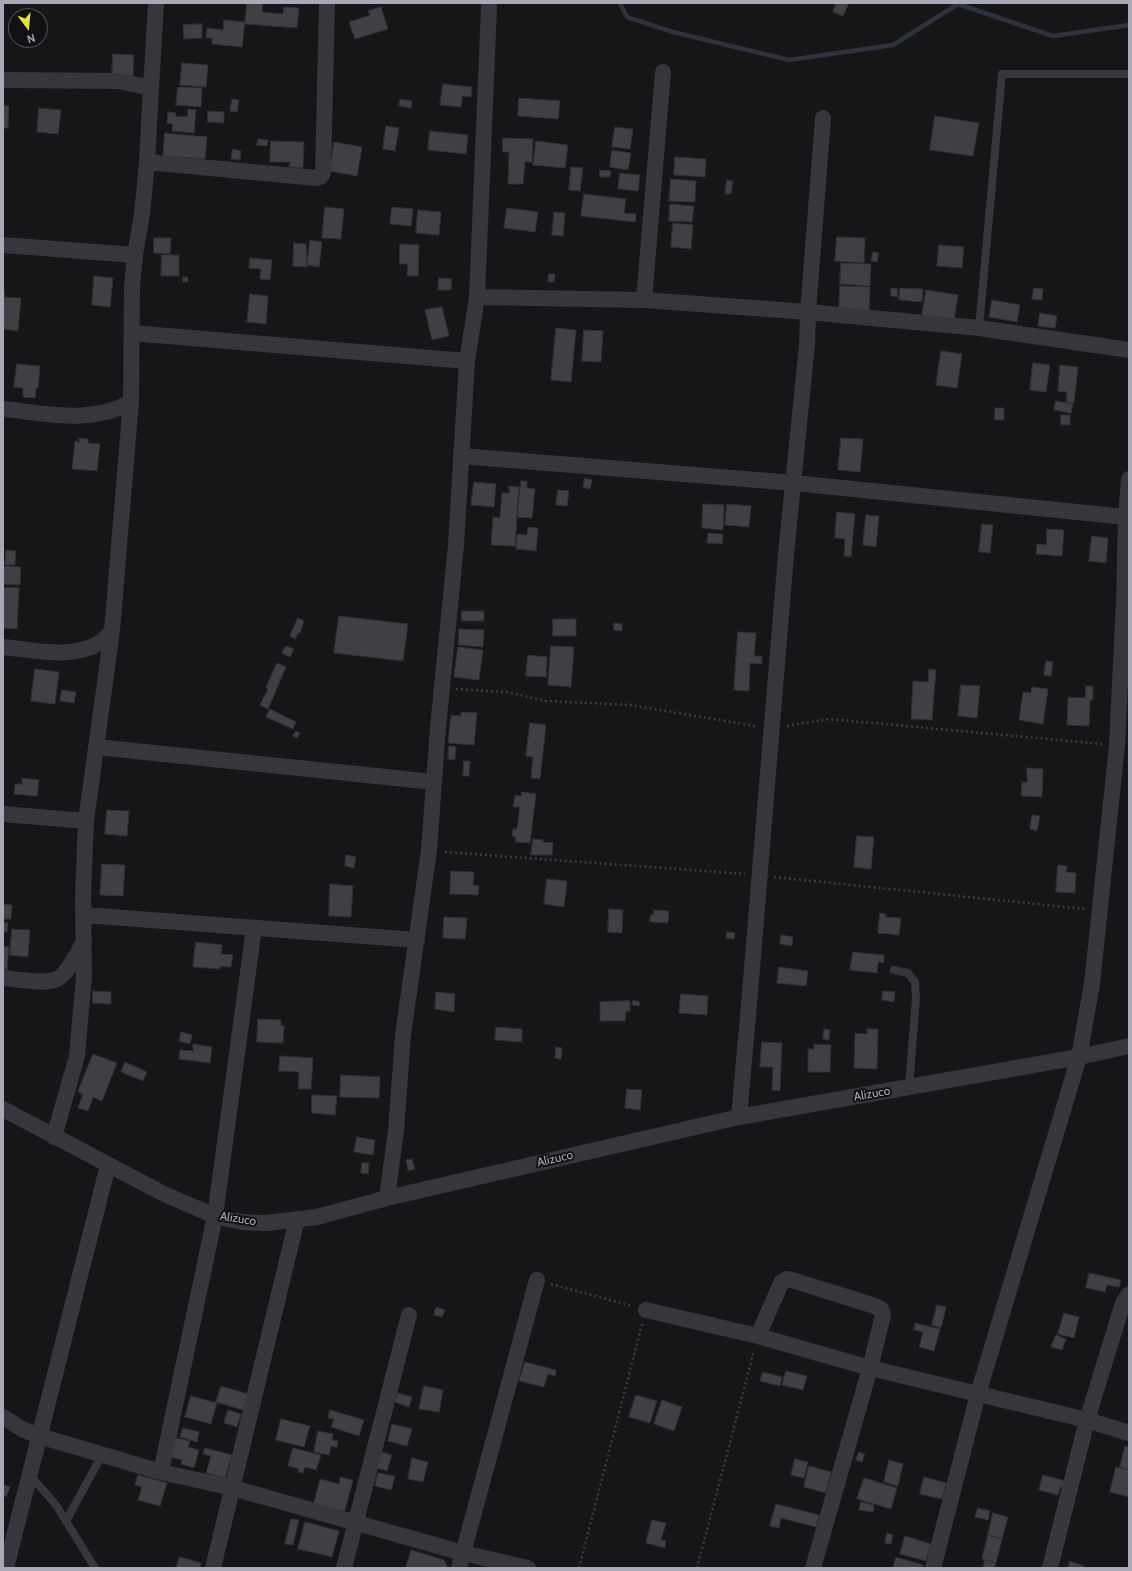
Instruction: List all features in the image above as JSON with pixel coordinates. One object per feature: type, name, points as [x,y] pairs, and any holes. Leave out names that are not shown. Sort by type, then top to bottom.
[{"type":"street","points":[[54,1137],[77,1056],[84,977],[86,821],[112,631],[131,402],[132,288],[147,162],[156,3]]},
{"type":"street","points":[[147,162],[316,178],[320,177],[323,173],[327,3]]},
{"type":"street","points":[[387,1198],[396,1131],[403,1035],[429,850],[438,727],[456,545],[467,361],[477,297],[489,7]]},
{"type":"street","points":[[644,300],[663,72]]},
{"type":"street","points":[[3,80],[118,81],[151,88]]},
{"type":"street","points":[[739,1117],[785,570],[807,346],[808,312],[823,118]]},
{"type":"street","points":[[3,245],[135,255]]},
{"type":"street","points":[[477,297],[644,300],[808,312],[979,328],[1129,350]]},
{"type":"street","points":[[132,334],[467,361]]},
{"type":"street","points":[[3,409],[80,417],[110,412],[131,402]]},
{"type":"street","points":[[461,456],[794,483],[1126,517]]},
{"type":"street","points":[[933,1568],[978,1394],[1079,1057],[1092,984],[1123,746],[1124,602],[1126,517],[1129,479]]},
{"type":"street","points":[[3,647],[74,652],[89,648],[101,641],[112,631]]},
{"type":"street","points":[[96,747],[434,782]]},
{"type":"street","points":[[3,814],[86,821]]},
{"type":"street","points":[[84,915],[417,940]]},
{"type":"street","points":[[161,1472],[215,1216],[254,928]]},
{"type":"street","points":[[3,978],[48,981],[58,979],[68,968],[84,941]]},
{"type":"street","name":"Alizuco","points":[[3,1109],[164,1194],[215,1216],[241,1222],[266,1223],[317,1217],[387,1198],[739,1117],[1079,1057],[1129,1046]]},
{"type":"street","points":[[6,1568],[108,1165]]},
{"type":"street","points":[[212,1568],[233,1488],[297,1219]]},
{"type":"street","points":[[758,1336],[781,1282],[787,1279],[881,1309],[883,1314],[870,1368],[813,1568]]},
{"type":"street","points":[[461,1561],[537,1280]]},
{"type":"street","points":[[1050,1568],[1087,1420],[1123,1303],[1129,1294]]},
{"type":"street","points":[[646,1310],[758,1336],[870,1368],[1087,1420],[1129,1433]]},
{"type":"street","points":[[344,1568],[357,1523],[410,1315]]},
{"type":"street","points":[[3,1417],[22,1429],[39,1436],[161,1472],[233,1488],[357,1523],[461,1561],[528,1568]]},
{"type":"lane","points":[[979,328],[1002,74],[1129,74]]},
{"type":"lane","points":[[894,970],[908,973],[915,982],[916,998],[909,1087]]},
{"type":"lane","points":[[66,1521],[102,1455]]},
{"type":"lane","points":[[30,1475],[56,1505],[95,1568]]},
{"type":"path","points":[[537,1280],[646,1310],[580,1568]]},
{"type":"path","points":[[697,1568],[758,1336]]},
{"type":"building","points":[[247,3],[263,3],[262,12],[283,14],[284,7],[299,8],[297,28],[245,24]]},
{"type":"building","points":[[836,3],[849,3],[843,16],[833,12]]},
{"type":"building","points":[[381,7],[388,29],[355,39],[349,22],[370,15],[368,11]]},
{"type":"building","points":[[224,20],[245,22],[242,47],[212,44],[212,38],[206,38],[207,28],[223,30]]},
{"type":"building","points":[[202,24],[202,38],[184,39],[183,25]]},
{"type":"building","points":[[113,54],[134,55],[133,76],[112,74]]},
{"type":"building","points":[[182,63],[208,65],[206,87],[180,85]]},
{"type":"building","points":[[443,84],[472,87],[471,97],[462,96],[461,107],[440,105]]},
{"type":"building","points":[[178,87],[202,88],[201,107],[176,105]]},
{"type":"building","points":[[519,98],[560,101],[558,119],[518,116]]},
{"type":"building","points":[[232,99],[239,100],[237,112],[230,111]]},
{"type":"building","points":[[400,99],[412,101],[411,108],[399,106]]},
{"type":"building","points":[[3,105],[9,106],[8,128],[3,128]]},
{"type":"building","points":[[39,108],[61,110],[58,134],[37,132]]},
{"type":"building","points":[[188,109],[196,110],[194,133],[172,131],[173,124],[167,123],[168,112],[176,113],[175,116],[187,117]]},
{"type":"building","points":[[208,111],[224,112],[224,123],[208,122]]},
{"type":"building","points":[[935,116],[979,123],[973,156],[930,150]]},
{"type":"building","points":[[386,126],[399,128],[395,151],[383,149]]},
{"type":"building","points":[[615,127],[633,129],[630,149],[612,147]]},
{"type":"building","points":[[430,131],[468,135],[466,154],[428,150]]},
{"type":"building","points":[[165,133],[207,137],[205,159],[163,156]]},
{"type":"building","points":[[503,138],[533,139],[532,162],[525,162],[523,184],[508,184],[509,152],[503,152]]},
{"type":"building","points":[[258,139],[268,140],[267,146],[257,145]]},
{"type":"building","points":[[271,141],[304,142],[303,168],[289,167],[290,162],[270,162]]},
{"type":"building","points":[[536,141],[568,145],[565,168],[533,165]]},
{"type":"building","points":[[334,142],[362,147],[357,176],[330,171]]},
{"type":"building","points":[[233,149],[241,151],[240,160],[231,159]]},
{"type":"building","points":[[612,150],[631,153],[628,170],[610,167]]},
{"type":"building","points":[[675,157],[706,159],[705,177],[674,175]]},
{"type":"building","points":[[571,167],[583,168],[580,191],[569,190]]},
{"type":"building","points":[[600,170],[611,171],[610,177],[600,177]]},
{"type":"building","points":[[620,173],[640,175],[638,191],[618,189]]},
{"type":"building","points":[[671,179],[696,181],[695,202],[669,201]]},
{"type":"building","points":[[727,180],[733,181],[731,194],[725,194]]},
{"type":"building","points":[[584,194],[626,199],[624,213],[636,214],[635,222],[581,216]]},
{"type":"building","points":[[670,204],[694,206],[692,222],[669,221]]},
{"type":"building","points":[[325,207],[344,209],[341,239],[322,238]]},
{"type":"building","points":[[392,207],[413,209],[411,226],[390,224]]},
{"type":"building","points":[[507,208],[538,212],[535,232],[504,228]]},
{"type":"building","points":[[418,210],[441,212],[439,235],[416,233]]},
{"type":"building","points":[[554,212],[565,213],[563,236],[552,235]]},
{"type":"building","points":[[673,223],[693,225],[691,249],[671,247]]},
{"type":"building","points":[[837,237],[865,238],[864,263],[835,261]]},
{"type":"building","points":[[154,238],[171,238],[170,254],[154,253]]},
{"type":"building","points":[[310,240],[322,242],[319,267],[307,265]]},
{"type":"building","points":[[294,243],[306,244],[307,267],[293,266]]},
{"type":"building","points":[[400,244],[419,245],[418,276],[407,276],[408,264],[400,264]]},
{"type":"building","points":[[939,245],[964,247],[962,268],[937,266]]},
{"type":"building","points":[[873,252],[879,253],[877,262],[871,261]]},
{"type":"building","points":[[162,255],[179,255],[179,276],[161,276]]},
{"type":"building","points":[[250,258],[272,260],[270,280],[260,279],[261,269],[249,268]]},
{"type":"building","points":[[841,263],[871,264],[870,286],[840,284]]},
{"type":"building","points":[[549,274],[555,274],[554,282],[548,282]]},
{"type":"building","points":[[94,276],[113,278],[110,307],[92,305]]},
{"type":"building","points":[[183,277],[188,277],[188,282],[183,282]]},
{"type":"building","points":[[439,278],[452,279],[451,290],[438,290]]},
{"type":"building","points":[[840,286],[870,287],[869,312],[839,310]]},
{"type":"building","points":[[891,288],[898,289],[897,297],[891,296]]},
{"type":"building","points":[[900,288],[923,289],[922,302],[899,300]]},
{"type":"building","points":[[1034,288],[1043,289],[1042,300],[1032,299]]},
{"type":"building","points":[[926,290],[958,295],[954,321],[922,316]]},
{"type":"building","points":[[3,292],[5,292],[4,297],[21,298],[18,331],[3,329]]},
{"type":"building","points":[[250,294],[268,296],[266,324],[247,322]]},
{"type":"building","points":[[992,300],[1020,305],[1017,322],[989,317]]},
{"type":"building","points":[[442,307],[449,336],[432,340],[425,310]]},
{"type":"building","points":[[1040,313],[1057,316],[1055,328],[1038,326]]},
{"type":"building","points":[[556,328],[576,330],[571,382],[551,380]]},
{"type":"building","points":[[584,330],[603,331],[601,362],[582,361]]},
{"type":"building","points":[[941,351],[962,354],[957,388],[936,385]]},
{"type":"building","points":[[1033,363],[1050,365],[1046,392],[1030,390]]},
{"type":"building","points":[[17,364],[40,366],[38,388],[36,388],[35,398],[23,397],[23,388],[14,387]]},
{"type":"building","points":[[1060,365],[1078,367],[1074,403],[1066,402],[1067,392],[1058,391]]},
{"type":"building","points":[[1056,401],[1073,404],[1071,413],[1054,410]]},
{"type":"building","points":[[995,408],[1004,408],[1004,420],[995,420]]},
{"type":"building","points":[[1061,415],[1070,415],[1070,425],[1061,425]]},
{"type":"building","points":[[79,438],[88,439],[88,443],[100,444],[97,471],[72,469],[75,441],[79,442]]},
{"type":"building","points":[[841,438],[863,439],[860,472],[838,470]]},
{"type":"building","points":[[585,478],[592,480],[590,489],[583,487]]},
{"type":"building","points":[[521,481],[527,481],[527,488],[535,489],[532,518],[517,517]]},
{"type":"building","points":[[474,482],[496,484],[494,507],[471,505]]},
{"type":"building","points":[[509,486],[519,487],[515,546],[491,545],[493,517],[500,518],[502,493],[509,493]]},
{"type":"building","points":[[558,490],[569,491],[567,506],[556,505]]},
{"type":"building","points":[[703,504],[724,505],[723,530],[702,528]]},
{"type":"building","points":[[727,504],[751,506],[749,527],[725,525]]},
{"type":"building","points":[[837,512],[855,514],[851,557],[844,556],[845,539],[835,538]]},
{"type":"building","points":[[866,515],[879,516],[876,547],[863,545]]},
{"type":"building","points":[[982,524],[993,525],[990,553],[979,552]]},
{"type":"building","points":[[528,527],[538,528],[536,551],[516,549],[517,534],[527,535]]},
{"type":"building","points":[[1047,529],[1064,530],[1062,556],[1036,554],[1037,544],[1046,545]]},
{"type":"building","points":[[708,533],[723,534],[722,544],[707,543]]},
{"type":"building","points":[[1092,536],[1108,538],[1106,563],[1089,561]]},
{"type":"building","points":[[6,550],[16,551],[15,565],[5,565]]},
{"type":"building","points":[[3,566],[21,567],[20,585],[3,584]]},
{"type":"building","points":[[3,587],[19,588],[17,629],[3,628]]},
{"type":"building","points":[[462,611],[484,611],[484,621],[462,621]]},
{"type":"building","points":[[339,616],[408,624],[403,661],[334,653]]},
{"type":"building","points":[[298,618],[304,621],[300,633],[298,633],[295,639],[290,636]]},
{"type":"building","points":[[553,619],[576,619],[576,636],[553,636]]},
{"type":"building","points":[[614,623],[622,624],[622,631],[614,630]]},
{"type":"building","points":[[459,629],[484,630],[483,647],[459,645]]},
{"type":"building","points":[[738,632],[756,633],[754,656],[762,656],[762,664],[750,663],[749,691],[734,690]]},
{"type":"building","points":[[286,646],[294,649],[290,657],[282,653]]},
{"type":"building","points":[[551,646],[574,647],[571,687],[548,685]]},
{"type":"building","points":[[458,647],[483,650],[479,680],[454,677]]},
{"type":"building","points":[[528,655],[547,657],[546,677],[526,676]]},
{"type":"building","points":[[1046,661],[1053,662],[1051,676],[1044,675]]},
{"type":"building","points":[[277,663],[286,667],[268,709],[260,705],[268,689],[266,688]]},
{"type":"building","points":[[35,669],[59,672],[55,704],[31,701]]},
{"type":"building","points":[[929,669],[936,670],[932,720],[911,719],[913,681],[928,682]]},
{"type":"building","points":[[961,685],[980,686],[977,718],[958,716]]},
{"type":"building","points":[[1086,686],[1093,686],[1093,700],[1090,700],[1089,726],[1067,725],[1068,697],[1085,698]]},
{"type":"building","points":[[1032,687],[1048,689],[1043,724],[1019,720],[1023,692],[1031,693]]},
{"type":"building","points":[[62,690],[76,692],[74,703],[60,701]]},
{"type":"building","points":[[270,709],[296,722],[293,729],[266,717]]},
{"type":"building","points":[[461,712],[477,713],[474,745],[448,743],[451,715],[461,716]]},
{"type":"building","points":[[530,723],[546,725],[540,779],[531,778],[533,757],[526,756]]},
{"type":"building","points":[[296,731],[300,733],[297,738],[293,736]]},
{"type":"building","points":[[449,746],[456,747],[455,760],[448,759]]},
{"type":"building","points":[[464,761],[470,761],[469,776],[463,776]]},
{"type":"building","points":[[1027,768],[1043,769],[1042,797],[1021,796],[1022,782],[1027,782]]},
{"type":"building","points":[[22,778],[39,780],[37,796],[14,794],[15,784],[22,784]]},
{"type":"building","points":[[522,792],[536,794],[530,843],[515,842],[516,837],[512,836],[513,829],[517,829],[520,807],[513,807],[515,795],[521,796]]},
{"type":"building","points":[[107,810],[129,811],[127,836],[105,834]]},
{"type":"building","points":[[1032,815],[1040,816],[1037,831],[1030,829]]},
{"type":"building","points":[[857,836],[874,837],[871,869],[854,867]]},
{"type":"building","points":[[533,839],[553,843],[552,855],[531,855]]},
{"type":"building","points":[[346,855],[356,857],[354,868],[345,866]]},
{"type":"building","points":[[102,864],[125,865],[123,896],[100,895]]},
{"type":"building","points":[[1058,865],[1067,866],[1066,872],[1076,873],[1075,893],[1056,892]]},
{"type":"building","points":[[451,871],[474,872],[473,885],[479,886],[478,895],[450,894]]},
{"type":"building","points":[[547,879],[567,881],[564,907],[544,904]]},
{"type":"building","points":[[330,884],[353,886],[351,917],[329,916]]},
{"type":"building","points":[[3,904],[12,905],[11,919],[3,919]]},
{"type":"building","points":[[609,909],[623,910],[622,933],[608,932]]},
{"type":"building","points":[[654,910],[669,911],[668,923],[650,922],[650,915],[653,915]]},
{"type":"building","points":[[880,913],[886,914],[885,917],[901,918],[899,935],[878,933]]},
{"type":"building","points":[[444,917],[467,918],[465,939],[443,938]]},
{"type":"building","points":[[3,922],[8,923],[7,932],[3,932]]},
{"type":"building","points":[[12,929],[30,930],[28,957],[10,955]]},
{"type":"building","points":[[727,932],[735,933],[734,939],[726,938]]},
{"type":"building","points":[[781,935],[793,937],[792,946],[780,944]]},
{"type":"building","points":[[196,942],[222,945],[221,954],[233,955],[231,967],[220,966],[220,969],[193,967]]},
{"type":"building","points":[[3,946],[9,947],[7,970],[3,969]]},
{"type":"building","points":[[853,952],[884,955],[884,963],[878,962],[877,973],[850,970]]},
{"type":"building","points":[[779,967],[808,971],[806,986],[777,983]]},
{"type":"building","points":[[93,991],[111,992],[111,1004],[93,1003]]},
{"type":"building","points":[[883,991],[895,992],[894,1002],[882,1000]]},
{"type":"building","points":[[436,992],[455,994],[454,1012],[435,1009]]},
{"type":"building","points":[[681,994],[708,996],[707,1015],[679,1013]]},
{"type":"building","points":[[633,1000],[640,1002],[639,1006],[632,1005]]},
{"type":"building","points":[[630,1001],[630,1011],[626,1011],[625,1021],[600,1021],[600,1002]]},
{"type":"building","points":[[258,1019],[281,1020],[281,1025],[284,1026],[283,1043],[257,1042]]},
{"type":"building","points":[[496,1027],[522,1029],[522,1042],[495,1040]]},
{"type":"building","points":[[824,1029],[830,1030],[829,1040],[823,1039]]},
{"type":"building","points":[[867,1029],[878,1029],[877,1069],[854,1068],[855,1033],[867,1034]]},
{"type":"building","points":[[181,1032],[192,1035],[190,1044],[179,1041]]},
{"type":"building","points":[[762,1042],[782,1043],[780,1091],[772,1090],[773,1067],[760,1067]]},
{"type":"building","points":[[193,1044],[212,1047],[210,1063],[179,1059],[180,1050],[193,1051]]},
{"type":"building","points":[[814,1044],[831,1045],[830,1072],[808,1072],[808,1049],[814,1049]]},
{"type":"building","points":[[556,1047],[562,1048],[561,1059],[555,1058]]},
{"type":"building","points":[[93,1054],[117,1063],[102,1101],[93,1097],[88,1111],[78,1108],[83,1094],[78,1092]]},
{"type":"building","points":[[280,1056],[313,1058],[311,1089],[298,1089],[299,1072],[279,1071]]},
{"type":"building","points":[[125,1062],[147,1072],[143,1081],[121,1072]]},
{"type":"building","points":[[341,1075],[380,1077],[379,1098],[340,1097]]},
{"type":"building","points":[[627,1089],[642,1090],[640,1110],[625,1108]]},
{"type":"building","points":[[312,1095],[337,1096],[335,1115],[312,1113]]},
{"type":"building","points":[[357,1137],[375,1140],[373,1155],[354,1152]]},
{"type":"building","points":[[412,1159],[415,1169],[408,1171],[406,1160]]},
{"type":"building","points":[[362,1163],[369,1163],[368,1174],[361,1173]]},
{"type":"building","points":[[1089,1273],[1121,1280],[1119,1287],[1107,1285],[1105,1292],[1086,1288]]},
{"type":"building","points":[[937,1305],[946,1307],[941,1328],[932,1325]]},
{"type":"building","points":[[436,1307],[445,1310],[442,1317],[434,1315]]},
{"type":"building","points":[[1064,1313],[1079,1317],[1074,1338],[1058,1334]]},
{"type":"building","points":[[915,1323],[940,1329],[934,1351],[919,1347],[923,1332],[914,1330]]},
{"type":"building","points":[[1056,1335],[1066,1339],[1062,1350],[1051,1347]]},
{"type":"building","points":[[525,1362],[556,1370],[555,1376],[548,1374],[544,1387],[519,1381]]},
{"type":"building","points":[[786,1371],[807,1376],[803,1390],[782,1385]]},
{"type":"building","points":[[763,1372],[782,1377],[780,1386],[760,1381]]},
{"type":"building","points":[[221,1386],[248,1394],[243,1410],[216,1402]]},
{"type":"building","points":[[424,1386],[443,1390],[439,1412],[419,1409]]},
{"type":"building","points":[[398,1393],[412,1397],[409,1407],[395,1402]]},
{"type":"building","points":[[636,1395],[657,1401],[650,1423],[629,1417]]},
{"type":"building","points":[[191,1396],[217,1403],[211,1424],[185,1417]]},
{"type":"building","points":[[662,1400],[682,1407],[674,1431],[654,1424]]},
{"type":"building","points":[[228,1410],[241,1414],[237,1427],[224,1423]]},
{"type":"building","points":[[330,1410],[364,1420],[359,1436],[331,1427],[334,1419],[328,1418]]},
{"type":"building","points":[[281,1419],[310,1426],[304,1447],[276,1440]]},
{"type":"building","points":[[392,1424],[412,1429],[407,1446],[388,1441]]},
{"type":"building","points":[[183,1428],[199,1432],[197,1442],[180,1437]]},
{"type":"building","points":[[318,1431],[333,1434],[332,1440],[338,1441],[337,1447],[331,1446],[329,1455],[314,1452]]},
{"type":"building","points":[[176,1438],[190,1441],[188,1447],[199,1450],[194,1468],[181,1464],[182,1460],[170,1457]]},
{"type":"building","points":[[1125,1446],[1129,1447],[1129,1470],[1120,1467]]},
{"type":"building","points":[[205,1448],[232,1455],[225,1478],[206,1473],[211,1456],[203,1454]]},
{"type":"building","points":[[293,1448],[321,1455],[316,1470],[305,1467],[303,1473],[298,1472],[299,1469],[288,1466]]},
{"type":"building","points":[[382,1452],[392,1455],[387,1471],[377,1468]]},
{"type":"building","points":[[859,1452],[865,1454],[862,1462],[856,1460]]},
{"type":"building","points":[[412,1458],[428,1462],[423,1482],[408,1479]]},
{"type":"building","points":[[795,1459],[808,1462],[804,1478],[791,1475]]},
{"type":"building","points":[[889,1460],[903,1464],[898,1486],[884,1482]]},
{"type":"building","points":[[809,1466],[831,1472],[826,1493],[804,1487]]},
{"type":"building","points":[[1116,1467],[1129,1470],[1129,1497],[1110,1492]]},
{"type":"building","points":[[378,1473],[395,1476],[391,1490],[375,1486]]},
{"type":"building","points":[[138,1475],[167,1483],[160,1506],[138,1500],[142,1487],[135,1485]]},
{"type":"building","points":[[1043,1475],[1066,1481],[1064,1487],[1060,1487],[1058,1495],[1039,1490]]},
{"type":"building","points":[[340,1477],[353,1480],[344,1513],[313,1506],[320,1479],[339,1484]]},
{"type":"building","points":[[924,1477],[946,1483],[942,1499],[920,1494]]},
{"type":"building","points":[[864,1478],[897,1488],[891,1509],[857,1499]]},
{"type":"building","points":[[3,1484],[10,1487],[6,1497],[3,1495]]},
{"type":"building","points":[[861,1502],[874,1505],[873,1512],[859,1510]]},
{"type":"building","points":[[776,1504],[819,1515],[816,1527],[781,1518],[779,1528],[770,1526]]},
{"type":"building","points":[[978,1508],[990,1511],[988,1520],[975,1517]]},
{"type":"building","points":[[993,1513],[1008,1517],[1002,1539],[988,1535]]},
{"type":"building","points":[[291,1519],[299,1520],[293,1545],[285,1544]]},
{"type":"building","points":[[652,1520],[666,1523],[661,1540],[666,1541],[665,1548],[646,1543]]},
{"type":"building","points":[[305,1522],[339,1531],[332,1557],[298,1549]]},
{"type":"building","points":[[887,1533],[893,1535],[891,1544],[885,1543]]},
{"type":"building","points":[[988,1535],[1002,1539],[996,1563],[982,1559]]},
{"type":"building","points":[[905,1536],[931,1544],[926,1561],[900,1554]]},
{"type":"building","points":[[411,1550],[444,1560],[448,1568],[406,1568]]},
{"type":"building","points":[[180,1557],[201,1563],[200,1568],[176,1568]]},
{"type":"building","points":[[896,1557],[923,1565],[922,1568],[893,1568]]},
{"type":"building","points":[[985,1560],[996,1563],[994,1568],[983,1568]]},
{"type":"building","points":[[1070,1561],[1084,1566],[1084,1568],[1068,1568]]},
{"type":"waterway","points":[[620,3],[627,17],[673,32],[789,60],[893,45],[958,4],[1053,36],[1129,25]]}]
